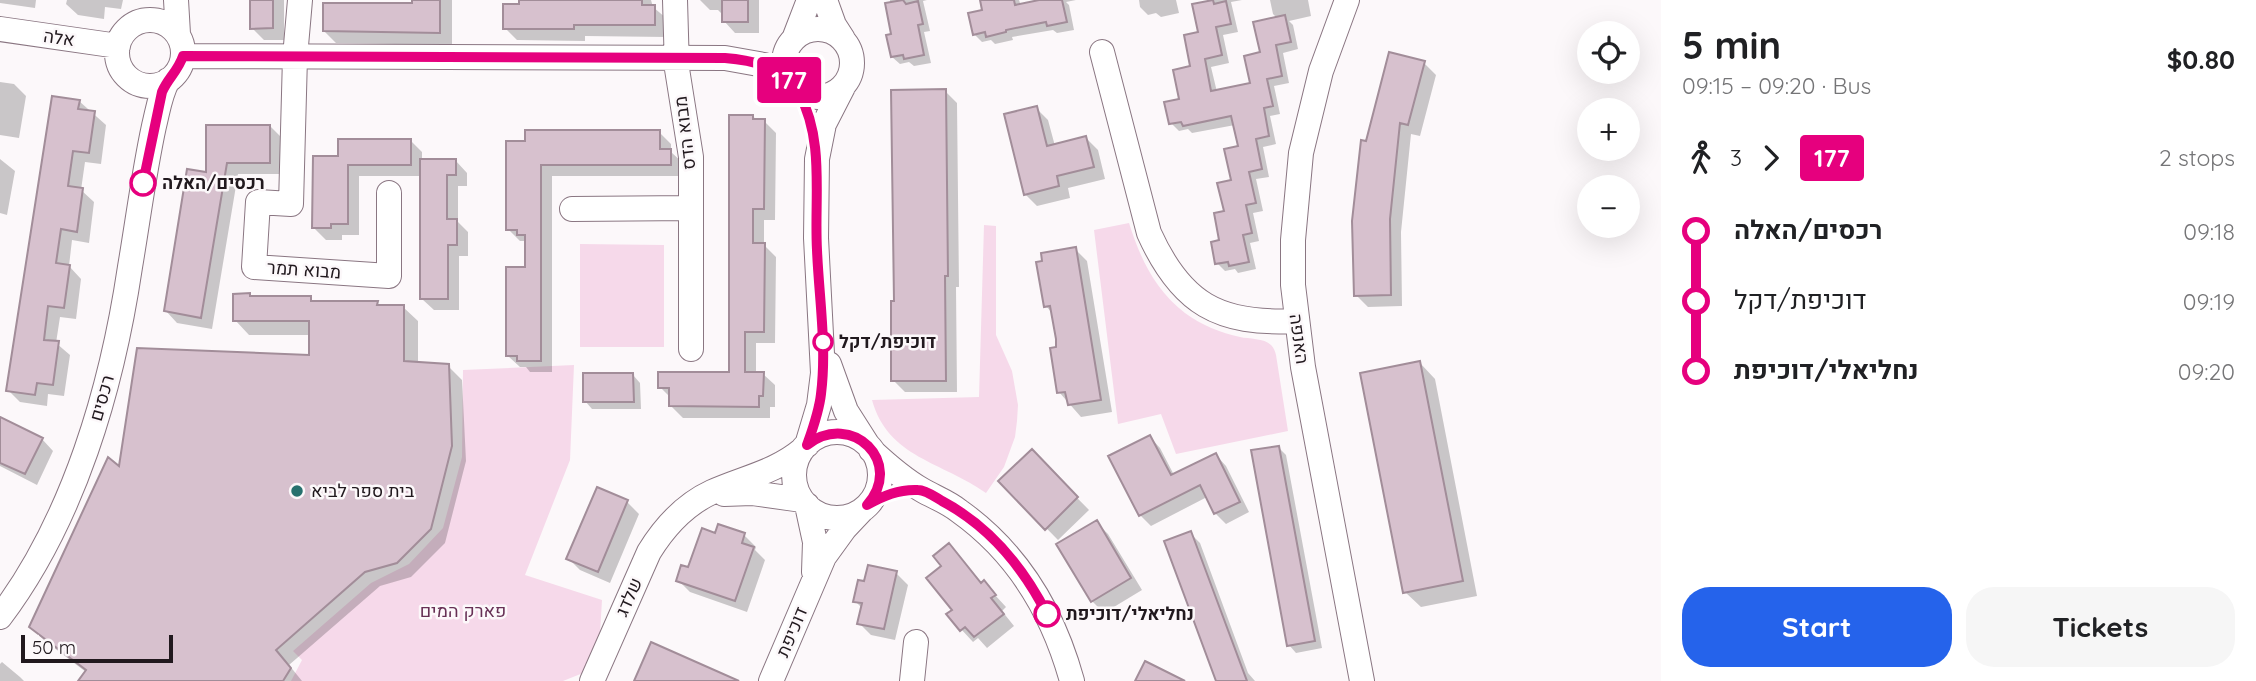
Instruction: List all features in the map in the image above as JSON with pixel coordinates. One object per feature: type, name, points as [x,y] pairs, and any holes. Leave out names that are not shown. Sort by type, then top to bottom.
[{"type":"street","points":[[144,0],[133,24],[125,32],[118,46],[119,64],[124,74],[133,81],[146,85],[168,80],[176,72],[180,45],[176,0]]},
{"type":"street","points":[[295,57],[300,0]]},
{"type":"street","name":"מבוא הדס","points":[[675,0],[676,58],[690,150],[691,349]]},
{"type":"street","points":[[809,0],[786,53],[784,64],[811,126],[817,159],[816,237],[823,339],[821,395],[817,416],[796,462],[796,489],[804,503],[817,513],[830,517],[844,517],[890,494],[921,489]]},
{"type":"street","points":[[817,159],[827,116],[851,74],[853,64],[851,53],[834,25],[825,0]]},
{"type":"street","name":"האנפה","points":[[1347,0],[1321,71],[1301,153],[1293,240],[1293,285],[1296,321],[1362,681]]},
{"type":"street","points":[[133,24],[156,20],[169,26],[180,45]]},
{"type":"street","name":"אלה","points":[[0,29],[118,46]]},
{"type":"street","points":[[725,58],[792,41],[803,33],[818,29],[834,33],[843,39]]},
{"type":"street","points":[[180,45],[295,57],[725,58],[764,65],[807,96],[824,97],[843,88]]},
{"type":"street","points":[[1102,52],[1149,233],[1172,276],[1186,291],[1217,312],[1254,321],[1296,321]]},
{"type":"street","name":"מבוא תמר","points":[[295,57],[291,204],[258,202],[254,267],[389,276],[389,193]]},
{"type":"street","name":"רכסים","points":[[0,617],[46,543],[79,470],[102,402],[126,299],[147,159],[162,92],[168,80]]},
{"type":"street","name":"רכסים","points":[[133,81],[144,120],[147,159]]},
{"type":"street","points":[[572,208],[691,208]]},
{"type":"street","points":[[823,339],[841,401],[878,462],[878,489],[865,508]]},
{"type":"street","points":[[804,447],[817,437],[837,432],[857,437],[895,472],[957,509],[987,532],[1013,559],[1034,589],[1051,621],[1072,681]]},
{"type":"street","name":"שלדג","points":[[674,519],[700,499],[790,460],[804,447]]},
{"type":"street","name":"שלדג","points":[[592,681],[649,552],[661,533],[688,507],[719,495],[752,493],[804,503]]},
{"type":"street","name":"דוכיפת","points":[[804,503],[815,551],[812,583]]},
{"type":"street","name":"דוכיפת","points":[[771,681],[812,583],[834,542],[865,508]]},
{"type":"street","points":[[912,681],[916,642]]},
{"type":"green space","points":[[1129,223],[1150,272],[1174,304],[1211,328],[1264,341],[1273,347],[1288,431],[1176,454],[1161,414],[1118,424],[1094,230]]},
{"type":"green space","points":[[984,225],[996,226],[996,335],[1012,371],[1018,405],[1015,437],[1004,467],[986,493],[904,447],[880,419],[872,400],[979,397]]},
{"type":"green space","points":[[580,244],[664,245],[664,347],[580,347]]},
{"type":"green space","name":"פארק המים","points":[[574,365],[570,460],[525,575],[602,600],[598,667],[563,681],[291,681],[302,660],[293,651],[371,583],[409,564],[443,528],[462,457],[463,370]]},
{"type":"building","points":[[250,0],[273,0],[273,28],[250,29]]},
{"type":"building","points":[[412,0],[440,0],[440,33],[323,31],[323,3],[412,3]]},
{"type":"building","points":[[519,0],[642,0],[642,5],[655,5],[655,25],[574,25],[574,29],[503,29],[503,4],[519,4]]},
{"type":"building","points":[[722,0],[748,0],[748,22],[722,22]]},
{"type":"building","points":[[903,0],[906,4],[918,1],[923,24],[918,25],[924,55],[904,59],[903,55],[891,57],[886,35],[891,34],[885,3]]},
{"type":"building","points":[[980,0],[1014,0],[1015,5],[1039,0],[1062,0],[1067,22],[1047,26],[1046,22],[986,37],[985,32],[973,35],[968,13],[982,10]]},
{"type":"building","points":[[1213,0],[1214,4],[1226,1],[1231,24],[1216,27],[1222,55],[1205,59],[1211,91],[1250,83],[1244,56],[1260,52],[1253,22],[1285,15],[1291,42],[1276,45],[1282,76],[1267,79],[1273,106],[1264,108],[1269,136],[1256,139],[1262,169],[1249,172],[1256,203],[1246,205],[1252,233],[1243,235],[1249,262],[1229,266],[1228,262],[1215,264],[1211,242],[1219,240],[1214,213],[1224,211],[1217,183],[1231,180],[1224,149],[1238,146],[1231,116],[1183,126],[1181,122],[1169,124],[1164,102],[1179,99],[1173,70],[1190,66],[1184,35],[1198,32],[1192,4]]},
{"type":"building","points":[[1389,52],[1425,61],[1408,125],[1400,123],[1390,219],[1391,295],[1354,296],[1352,221],[1361,140],[1366,141]]},
{"type":"building","points":[[946,89],[946,381],[891,381],[891,301],[894,301],[891,90]]},
{"type":"building","points":[[52,96],[80,100],[78,109],[95,111],[89,153],[73,151],[68,186],[83,188],[77,232],[61,229],[56,263],[70,265],[64,308],[48,306],[44,340],[59,341],[53,385],[37,383],[35,395],[6,391]]},
{"type":"building","points":[[1037,106],[1047,146],[1086,136],[1094,167],[1057,176],[1059,186],[1024,195],[1004,114]]},
{"type":"building","points":[[729,115],[753,115],[753,119],[765,119],[764,209],[753,209],[753,243],[765,243],[764,332],[745,332],[745,372],[764,372],[763,396],[759,396],[759,407],[669,406],[669,388],[658,388],[658,372],[729,372]]},
{"type":"building","points":[[206,125],[270,125],[270,163],[227,163],[201,318],[164,311],[187,169],[206,172]]},
{"type":"building","points":[[525,130],[660,130],[660,149],[671,149],[671,165],[541,165],[541,361],[517,361],[517,356],[506,356],[506,267],[525,267],[525,235],[517,235],[517,230],[506,230],[506,141],[525,141]]},
{"type":"building","points":[[338,139],[411,139],[411,165],[348,165],[348,224],[312,228],[313,156],[338,156]]},
{"type":"building","points":[[420,159],[456,159],[456,175],[447,175],[447,219],[457,219],[457,245],[448,245],[448,299],[420,299]]},
{"type":"building","points":[[1076,247],[1101,400],[1068,405],[1065,392],[1057,393],[1050,348],[1056,347],[1056,339],[1050,306],[1044,307],[1036,262],[1042,261],[1041,253]]},
{"type":"building","name":"בית ספר לביא","points":[[250,293],[250,296],[311,296],[311,301],[378,301],[377,305],[404,305],[404,361],[449,364],[452,446],[431,529],[397,563],[365,572],[276,650],[291,668],[283,681],[78,681],[86,670],[29,627],[108,457],[119,466],[137,348],[309,355],[309,321],[233,321],[233,294]]},
{"type":"building","points":[[1420,361],[1463,581],[1403,593],[1360,373]]},
{"type":"building","points":[[583,373],[633,373],[634,402],[583,402]]},
{"type":"building","points":[[0,417],[43,438],[25,474],[0,463]]},
{"type":"building","points":[[1150,435],[1171,475],[1216,453],[1240,502],[1214,514],[1200,485],[1139,516],[1108,456]]},
{"type":"building","points":[[1279,446],[1315,641],[1287,646],[1251,450]]},
{"type":"building","points":[[1032,449],[1078,497],[1045,530],[998,481]]},
{"type":"building","points":[[597,487],[628,500],[598,572],[566,559]]},
{"type":"building","points":[[1097,520],[1131,578],[1091,602],[1056,544]]},
{"type":"building","points":[[718,524],[745,533],[742,543],[754,547],[735,601],[676,581],[681,565],[688,567],[702,528],[715,533]]},
{"type":"building","points":[[1191,531],[1247,681],[1216,681],[1164,541]]},
{"type":"building","points":[[949,543],[981,583],[984,580],[996,595],[991,598],[1004,614],[974,637],[965,627],[960,631],[946,614],[952,610],[926,578],[941,566],[933,556]]},
{"type":"building","points":[[868,565],[897,571],[884,629],[857,624],[862,603],[853,602],[858,580],[864,581]]},
{"type":"building","points":[[651,642],[739,681],[634,681]]},
{"type":"building","points":[[1145,661],[1185,681],[1135,681]]},
{"type":"bus line","name":"177","points":[[143,183],[162,92],[183,56],[725,58],[764,65],[788,79],[798,91],[811,126],[817,159],[816,237],[823,373],[819,405],[807,445],[817,437],[830,433],[857,437],[872,450],[880,475],[878,489],[867,505],[900,491],[921,489],[957,509],[987,532],[1013,559],[1047,614]]},
{"type":"place","name":"רכסים/האלה","points":[[143,183]]},
{"type":"place","name":"דוכיפת/דקל","points":[[823,342]]},
{"type":"place","name":"בית ספר לביא","points":[[297,491]]},
{"type":"place","name":"נחליאלי/דוכיפת","points":[[1047,614]]}]
